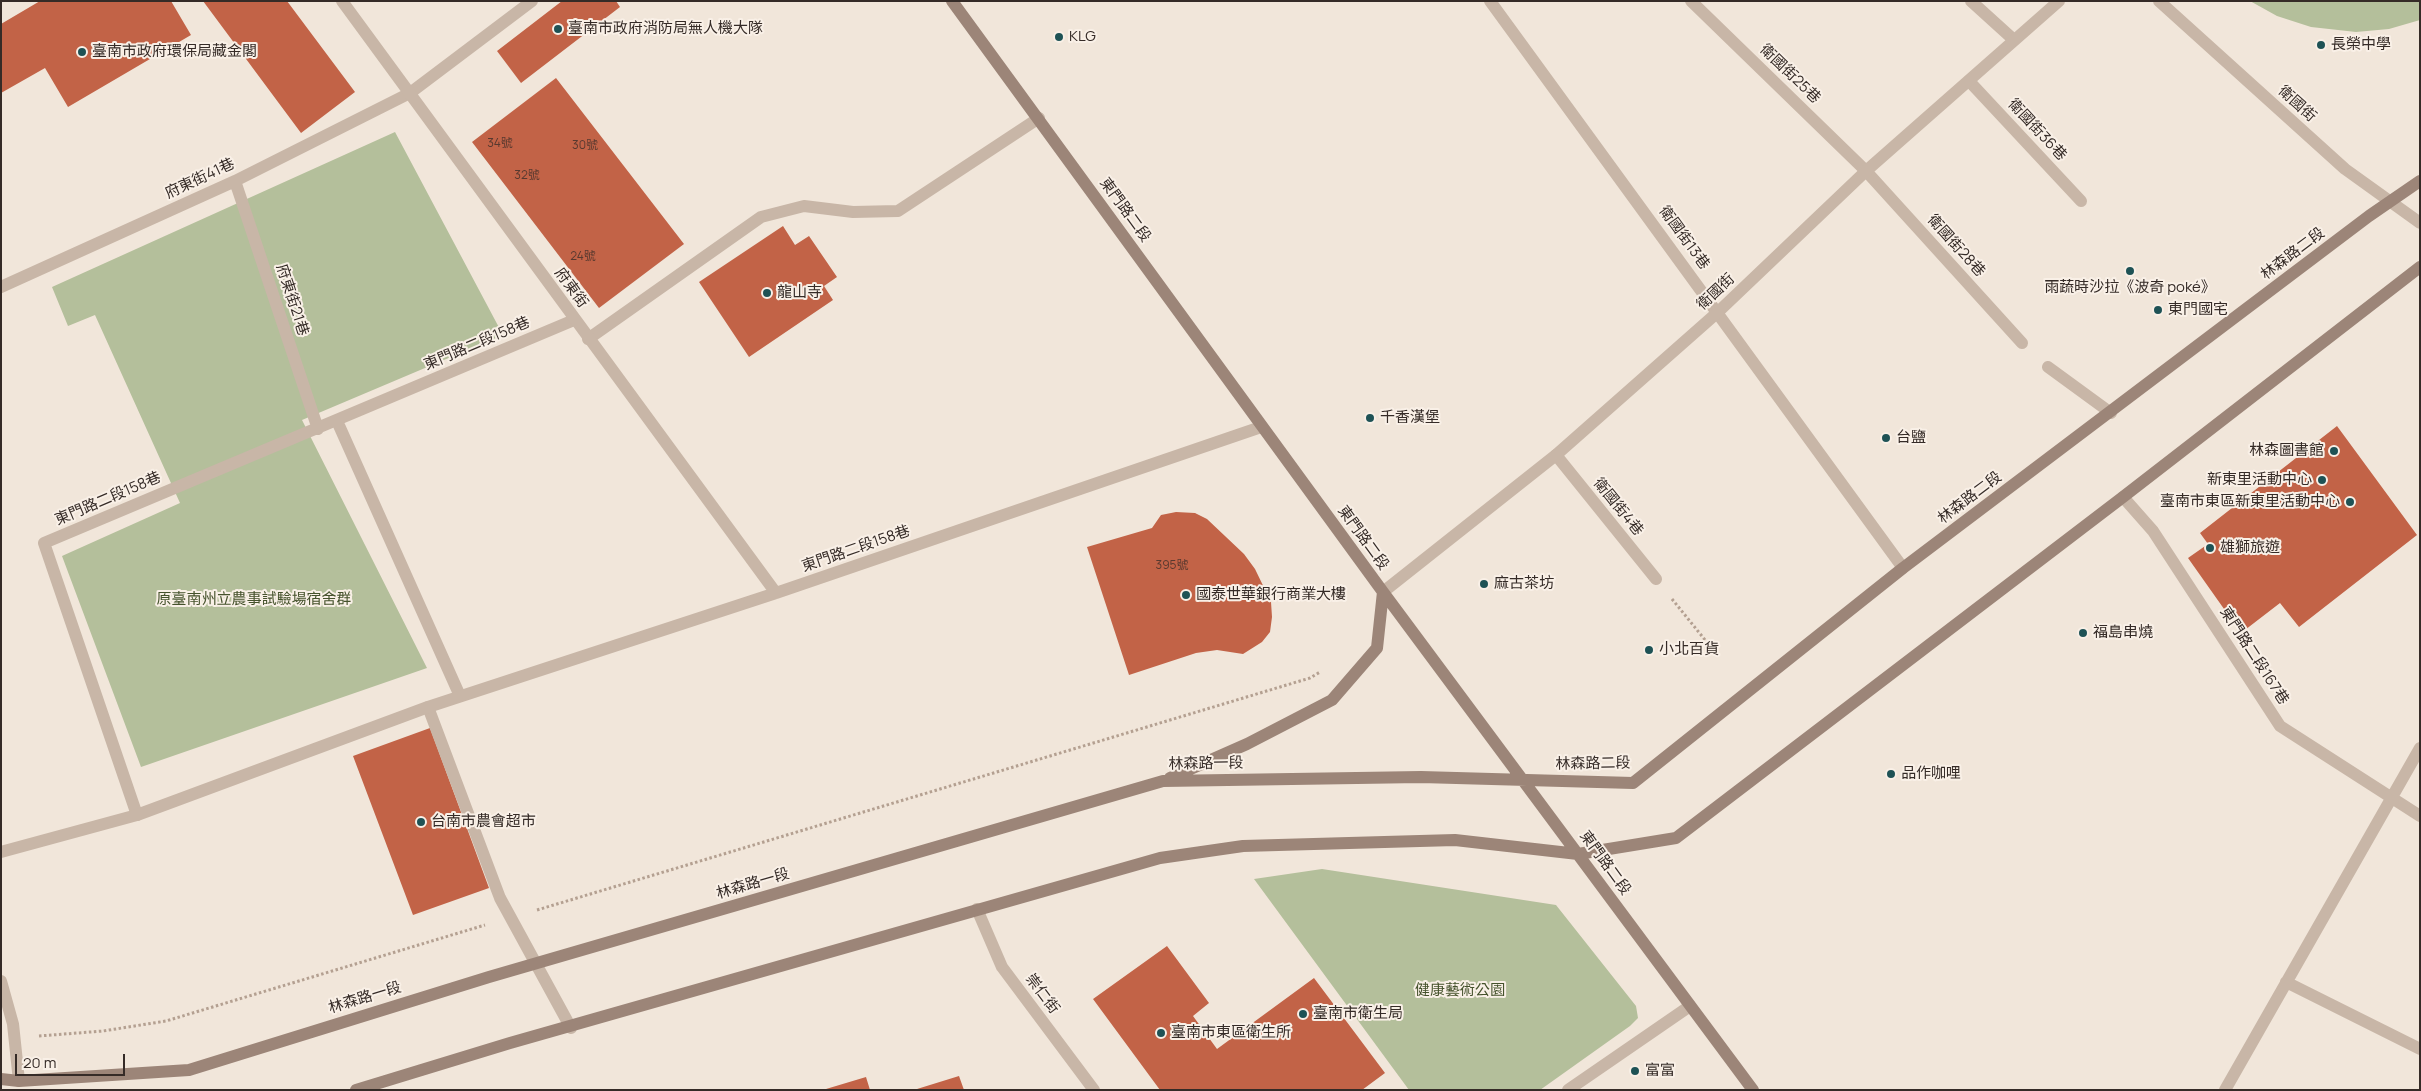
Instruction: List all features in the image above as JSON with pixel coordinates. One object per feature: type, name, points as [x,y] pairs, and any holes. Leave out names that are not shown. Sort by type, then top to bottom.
[{"type":"street","name":"府東街","points":[[342,1],[574,320],[776,593]]},
{"type":"street","name":"府東街41巷","points":[[1,287],[235,181],[410,93],[532,1]]},
{"type":"street","name":"東門路二段","points":[[952,1],[1383,592],[1753,1090]]},
{"type":"street","name":"衛國街13巷","points":[[1490,1],[1903,568]]},
{"type":"street","name":"衛國街25巷","points":[[1691,1],[1866,171]]},
{"type":"street","points":[[1971,1],[2014,40]]},
{"type":"street","name":"衛國街","points":[[1383,592],[1556,455],[1718,312],[1866,171],[2059,1]]},
{"type":"street","name":"衛國街","points":[[2159,1],[2345,169],[2420,223]]},
{"type":"street","name":"衛國街36巷","points":[[1969,81],[2081,201]]},
{"type":"street","points":[[588,339],[761,217],[804,206],[853,212],[898,211],[1039,118]]},
{"type":"street","name":"衛國街28巷","points":[[1866,171],[2022,343]]},
{"type":"street","name":"府東街21巷","points":[[235,181],[318,429]]},
{"type":"street","name":"林森路二段","points":[[1523,780],[1633,782],[1903,568],[2420,181]]},
{"type":"street","points":[[356,1090],[510,1043],[571,1028],[977,909],[1160,858],[1243,846],[1455,840],[1578,854],[1676,838],[2123,497],[2420,266]]},
{"type":"street","name":"東門路二段158巷","points":[[137,815],[44,543],[574,320]]},
{"type":"street","points":[[2048,368],[2111,413]]},
{"type":"street","points":[[337,421],[460,696]]},
{"type":"street","name":"東門路二段158巷","points":[[1,852],[137,815],[428,707],[776,593],[1261,426]]},
{"type":"street","name":"衛國街4巷","points":[[1556,455],[1656,579]]},
{"type":"street","name":"東門路二段167巷","points":[[2123,497],[2153,531],[2280,726],[2420,816]]},
{"type":"street","points":[[1163,781],[1247,744],[1332,700],[1377,648],[1383,592]]},
{"type":"street","points":[[428,707],[500,898],[571,1028]]},
{"type":"street","points":[[2224,1090],[2420,748]]},
{"type":"street","name":"林森路一段","points":[[1,1079],[19,1081],[189,1070],[536,964],[1163,781],[1421,777],[1523,780]]},
{"type":"street","name":"崇仁街","points":[[977,909],[1002,967],[1094,1090]]},
{"type":"street","points":[[1,981],[13,1024],[19,1081]]},
{"type":"street","points":[[2286,982],[2420,1049]]},
{"type":"street","points":[[1568,1090],[1690,1006]]},
{"type":"path","points":[[1656,579],[1714,651]]},
{"type":"path","points":[[14,1039],[103,1031],[166,1021],[1310,678],[1325,669]]},
{"type":"green space","points":[[2250,1],[2420,1],[2420,20],[2389,29],[2356,32],[2311,27],[2277,16]]},
{"type":"green space","name":"原臺南州立農事試驗場宿舍群","points":[[395,132],[503,335],[302,420],[427,668],[141,767],[62,556],[180,503],[95,315],[68,326],[52,287]]},
{"type":"green space","name":"健康藝術公園","points":[[1322,869],[1556,905],[1636,1006],[1638,1018],[1630,1026],[1540,1090],[1409,1090],[1254,879]]},
{"type":"building","name":"臺南市政府環保局藏金閣","points":[[40,1],[171,1],[191,35],[68,107],[45,68],[1,93],[1,24]]},
{"type":"building","points":[[203,1],[287,1],[355,92],[301,133]]},
{"type":"building","name":"臺南市政府消防局無人機大隊","points":[[562,1],[616,1],[620,7],[521,83],[497,51]]},
{"type":"building","points":[[556,78],[684,244],[599,308],[472,142]]},
{"type":"building","name":"龍山寺","points":[[783,226],[795,245],[809,236],[837,277],[824,286],[833,300],[749,357],[699,282]]},
{"type":"building","name":"新東里活動中心","points":[[2337,426],[2417,535],[2299,627],[2280,603],[2241,633],[2188,558],[2208,544],[2200,533]]},
{"type":"building","name":"國泰世華銀行商業大樓","points":[[1176,512],[1195,513],[1207,519],[1244,554],[1255,569],[1271,602],[1270,632],[1262,642],[1243,654],[1217,650],[1196,653],[1129,675],[1087,547],[1152,528],[1161,515]]},
{"type":"building","name":"台南市農會超市","points":[[430,728],[489,888],[413,915],[353,756]]},
{"type":"building","points":[[1167,946],[1209,1003],[1193,1016],[1217,1049],[1314,978],[1385,1073],[1362,1090],[1160,1090],[1093,999]]},
{"type":"building","points":[[959,1076],[964,1090],[917,1090],[917,1089]]},
{"type":"building","points":[[866,1077],[870,1090],[826,1090],[826,1089]]},
{"type":"place","name":"臺南市政府消防局無人機大隊","points":[[558,29]]},
{"type":"place","name":"KLG","points":[[1059,37]]},
{"type":"place","name":"長榮中學","points":[[2321,45]]},
{"type":"place","name":"臺南市政府環保局藏金閣","points":[[82,52]]},
{"type":"place","name":"雨蔬時沙拉《波奇 poké》","points":[[2130,271]]},
{"type":"place","name":"龍山寺","points":[[767,293]]},
{"type":"place","name":"東門國宅","points":[[2158,310]]},
{"type":"place","name":"千香漢堡","points":[[1370,418]]},
{"type":"place","name":"台鹽","points":[[1886,438]]},
{"type":"place","name":"林森圖書館","points":[[2334,451]]},
{"type":"place","name":"新東里活動中心","points":[[2322,480]]},
{"type":"place","name":"臺南市東區新東里活動中心","points":[[2350,502]]},
{"type":"place","name":"雄獅旅遊","points":[[2210,548]]},
{"type":"place","name":"麻古茶坊","points":[[1484,584]]},
{"type":"place","name":"國泰世華銀行商業大樓","points":[[1186,595]]},
{"type":"place","name":"福島串燒","points":[[2083,633]]},
{"type":"place","name":"小北百貨","points":[[1649,650]]},
{"type":"place","name":"品作咖哩","points":[[1891,774]]},
{"type":"place","name":"台南市農會超市","points":[[421,822]]},
{"type":"place","name":"臺南市衛生局","points":[[1303,1014]]},
{"type":"place","name":"臺南市東區衛生所","points":[[1161,1033]]},
{"type":"place","name":"富富","points":[[1635,1071]]}]
